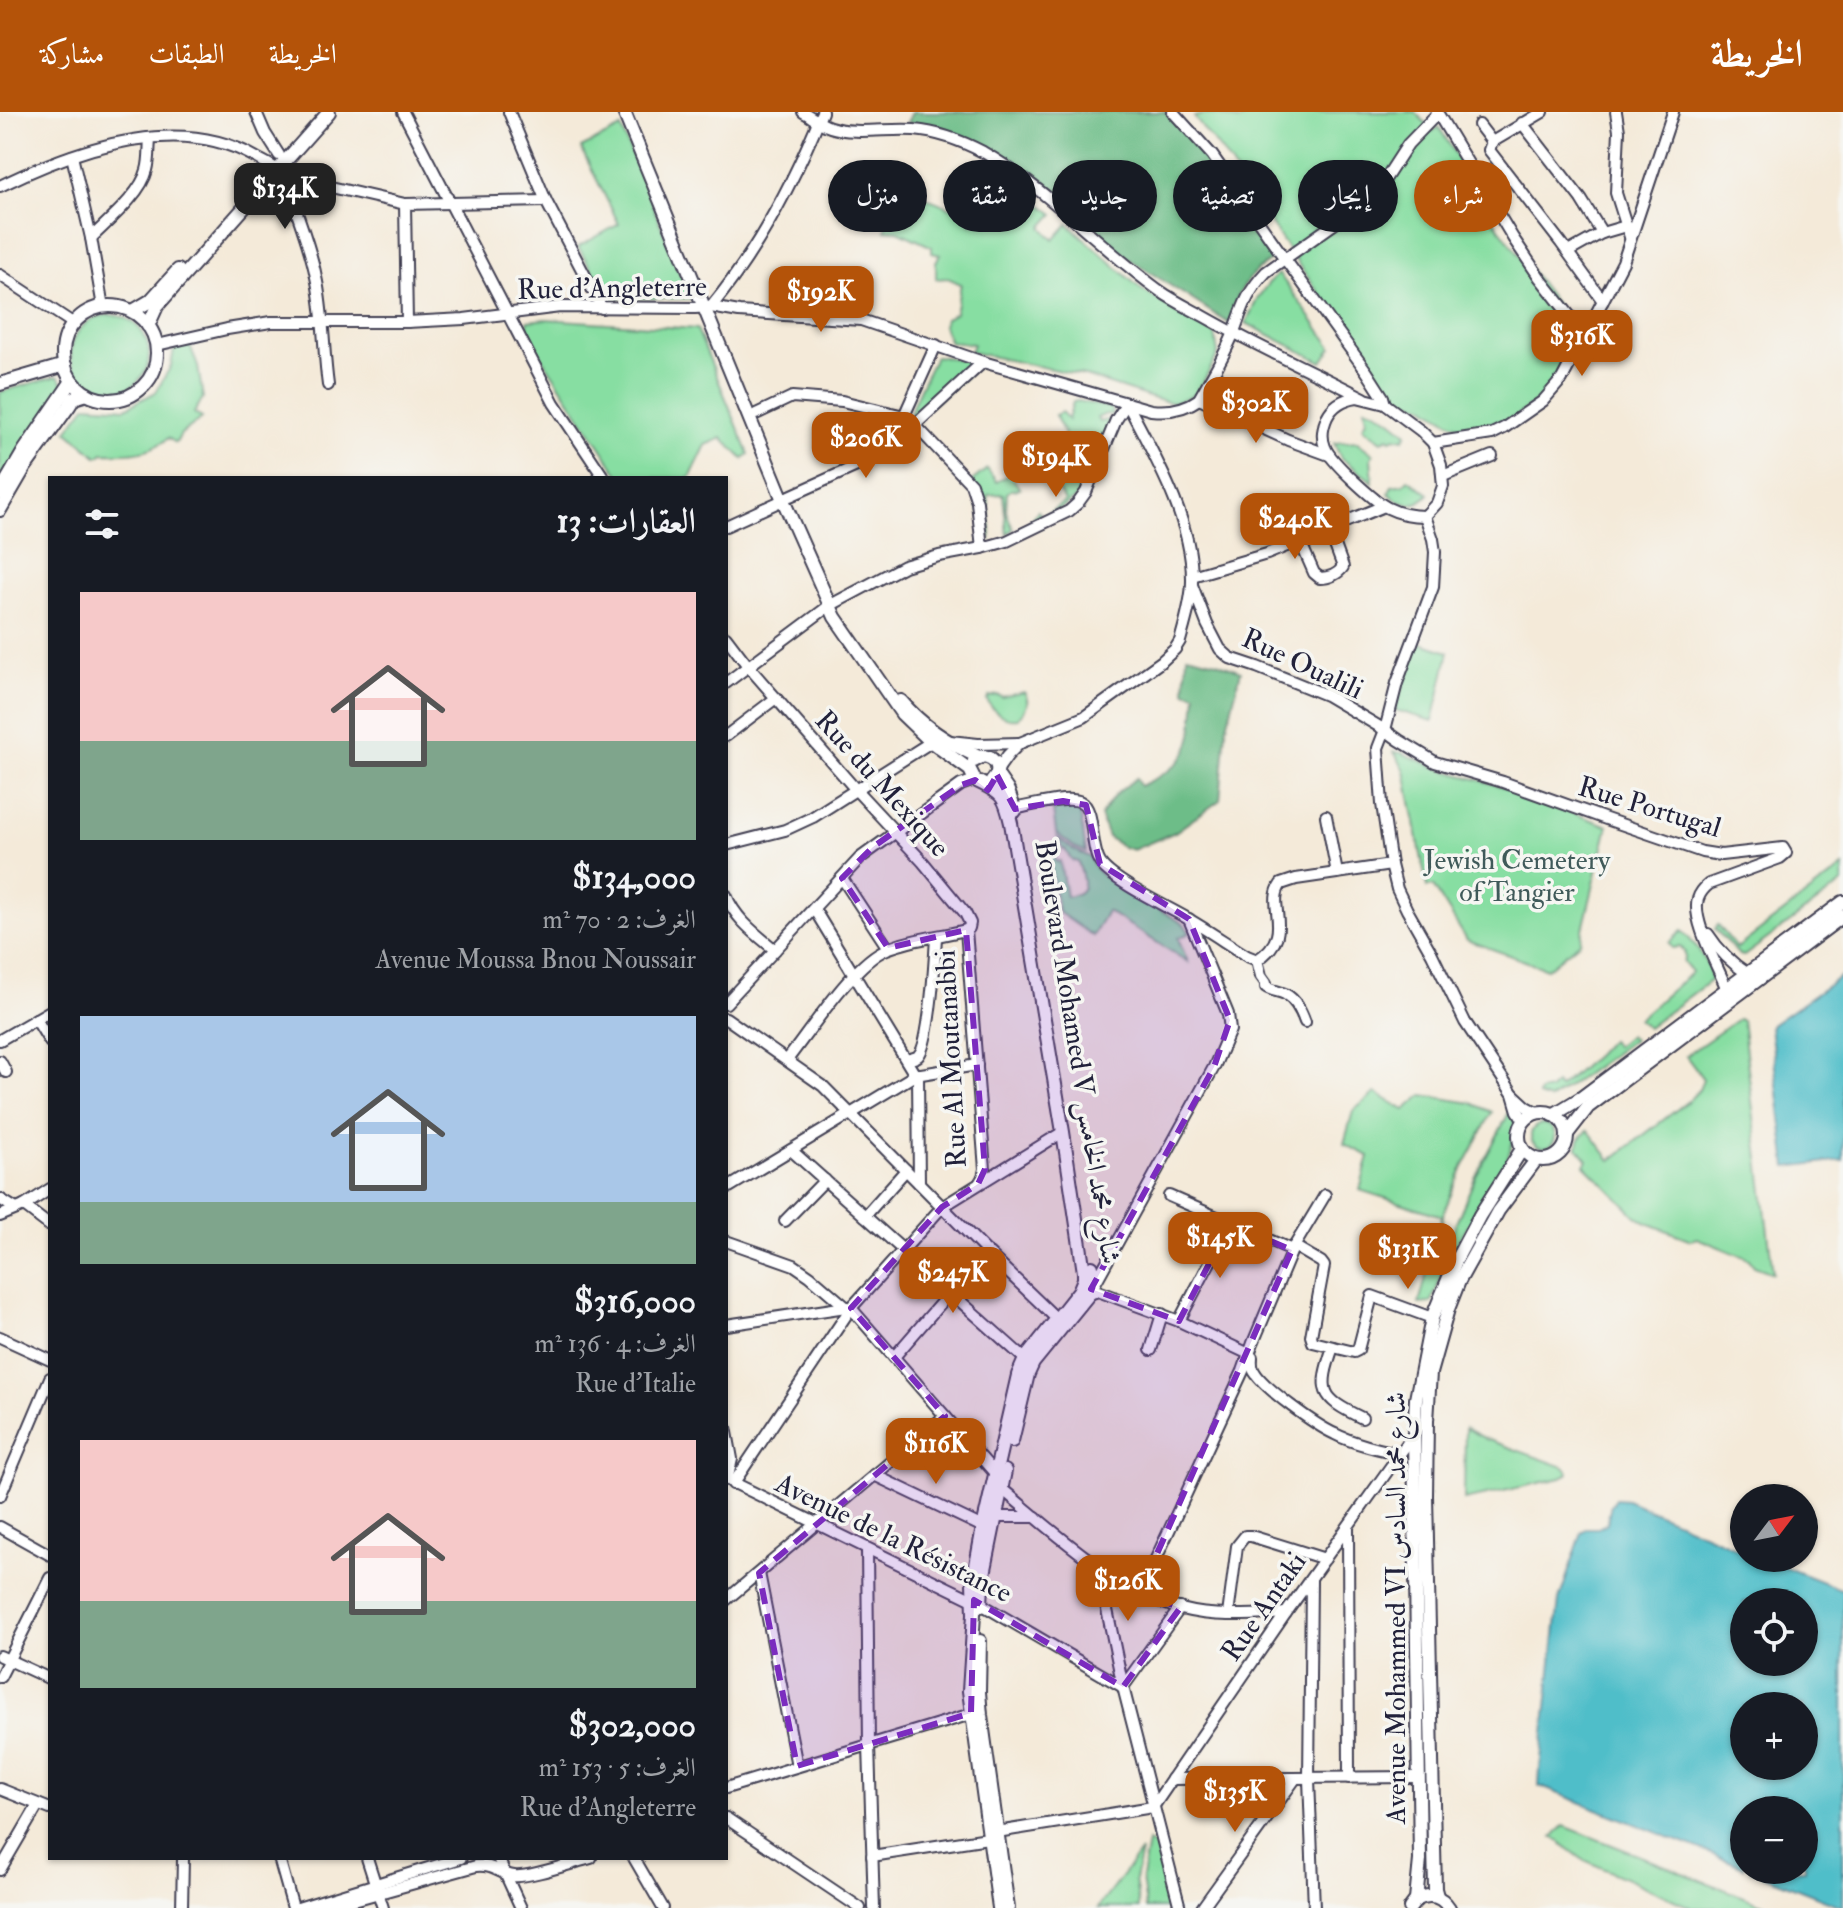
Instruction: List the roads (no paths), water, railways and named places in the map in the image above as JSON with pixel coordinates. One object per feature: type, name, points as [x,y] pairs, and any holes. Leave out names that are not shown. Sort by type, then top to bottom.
[{"type":"main road","points":[[133,311],[150,301],[277,171],[279,155],[319,112]]},
{"type":"main road","points":[[148,326],[157,306],[329,112]]},
{"type":"main road","points":[[624,112],[835,617],[888,696],[911,724],[995,790],[1006,804],[1011,823],[1063,1132],[1084,1279],[1062,1319],[1025,1359],[1016,1383],[1000,1482],[983,1527],[973,1582],[977,1602],[969,1691],[976,1713],[999,1908]]},
{"type":"main road","points":[[632,112],[707,307],[756,414],[786,498]]},
{"type":"main road","points":[[103,307],[133,311],[148,326],[157,345],[154,371],[147,383],[125,398],[99,399],[87,394],[72,381],[65,365],[63,352],[74,324],[90,311],[103,307]]},
{"type":"main road","points":[[0,384],[65,365]]},
{"type":"main road","points":[[0,492],[72,381]]},
{"type":"main road","points":[[0,510],[25,467],[74,398],[87,394]]},
{"type":"main road","points":[[832,604],[896,695],[917,717],[947,741],[981,757],[991,758],[1013,804]]},
{"type":"main road","points":[[931,742],[947,741]]},
{"type":"main road","points":[[976,778],[973,762],[981,757]]},
{"type":"main road","points":[[976,778],[989,783],[997,772]]},
{"type":"main road","name":"Boulevard Mohamed V شارع محمد الخامس","points":[[977,1602],[997,1517],[1000,1482],[1028,1374],[1062,1319],[1089,1294],[1092,1275],[1069,1120],[1013,804]]},
{"type":"main road","points":[[1553,1115],[1581,1098],[1843,902]]},
{"type":"main road","points":[[1567,1134],[1588,1107],[1843,916]]},
{"type":"main road","points":[[1538,1113],[1553,1115],[1564,1125],[1567,1134],[1560,1154],[1549,1160],[1536,1160],[1528,1155],[1522,1149],[1519,1135],[1524,1121],[1538,1113]]},
{"type":"main road","name":"Avenue Mohammed VI شارع محمد السادس","points":[[1413,1904],[1420,1860],[1416,1399],[1432,1318],[1457,1258],[1522,1149]]},
{"type":"main road","name":"Avenue Mohammed VI شارع محمد السادس","points":[[1413,1904],[1429,1895],[1437,1896],[1426,1496],[1430,1373],[1459,1281],[1498,1211],[1536,1160]]},
{"type":"main road","points":[[992,1835],[1008,1908]]},
{"type":"main road","points":[[1437,1896],[1449,1908]]},
{"type":"street","points":[[256,112],[279,155]]},
{"type":"street","points":[[403,112],[554,403],[603,476]]},
{"type":"street","points":[[509,112],[546,201],[602,308]]},
{"type":"street","points":[[803,112],[841,129],[928,132],[982,152],[1058,206],[1163,293],[1233,333],[1364,398]]},
{"type":"street","points":[[1543,112],[1492,142],[1489,149],[1603,301]]},
{"type":"street","points":[[1616,112],[1619,131],[1616,193],[1628,231]]},
{"type":"street","points":[[1433,443],[1492,434],[1543,401],[1562,379],[1623,262],[1628,231],[1673,112]]},
{"type":"street","points":[[1329,455],[1199,399],[1255,283],[1368,200],[1408,144],[1438,113],[1513,238],[1585,335]]},
{"type":"street","points":[[1177,114],[1212,155],[1367,372],[1385,404]]},
{"type":"street","points":[[707,307],[731,282],[768,224],[820,117]]},
{"type":"street","points":[[1522,123],[1581,199],[1602,233]]},
{"type":"street","points":[[1479,125],[1492,142]]},
{"type":"street","points":[[0,186],[72,156],[121,142],[183,137],[218,143],[247,153],[277,171],[405,204],[546,201]]},
{"type":"street","points":[[91,238],[144,178],[148,168],[150,138]]},
{"type":"street","points":[[72,156],[103,307]]},
{"type":"street","points":[[277,171],[302,227],[316,278],[328,385]]},
{"type":"street","points":[[405,204],[407,322]]},
{"type":"street","points":[[1568,252],[1602,233],[1628,231]]},
{"type":"street","points":[[0,275],[74,324]]},
{"type":"street","name":"Rue d'Angleterre","points":[[157,345],[271,322],[407,322],[464,319],[560,307],[707,307],[861,320],[983,362],[1151,410],[1167,411],[1199,399]]},
{"type":"street","points":[[904,416],[936,345]]},
{"type":"street","points":[[728,525],[881,453],[898,442],[983,362]]},
{"type":"street","points":[[756,414],[792,397],[842,401],[904,416],[971,484],[977,502],[982,548]]},
{"type":"street","points":[[1357,397],[1385,404],[1433,443],[1443,476],[1441,495],[1425,516],[1405,514],[1384,506],[1329,455],[1323,444],[1323,430],[1329,412],[1341,401],[1357,397]]},
{"type":"street","points":[[728,681],[832,604],[913,562],[1011,540],[1069,511],[1086,492],[1116,420],[1127,403]]},
{"type":"street","points":[[981,757],[1084,717],[1177,645],[1192,581],[1188,544],[1181,519],[1127,403]]},
{"type":"street","points":[[1443,476],[1492,456]]},
{"type":"street","points":[[1192,581],[1384,506]]},
{"type":"street","points":[[1425,516],[1435,552],[1433,587],[1393,695],[1378,748],[1391,865],[1397,889],[1459,1011],[1513,1094],[1538,1113]]},
{"type":"street","points":[[1300,541],[1314,573],[1320,578],[1328,577],[1343,567],[1329,529]]},
{"type":"street","name":"Rue Oualili","points":[[1192,581],[1214,637],[1220,649],[1230,658],[1315,690],[1385,730]]},
{"type":"street","name":"Rue du Mexique","points":[[728,640],[965,913],[970,926],[964,930]]},
{"type":"street","points":[[728,734],[776,698]]},
{"type":"street","name":"Rue Portugal","points":[[1385,730],[1435,762],[1503,782],[1702,852],[1721,855],[1785,849],[1785,854],[1780,858],[1716,880],[1703,890],[1696,902],[1700,922]]},
{"type":"street","points":[[947,741],[992,745],[1020,743]]},
{"type":"street","points":[[728,845],[756,839],[813,817],[931,742]]},
{"type":"street","points":[[997,772],[1020,743]]},
{"type":"street","points":[[728,1001],[860,858],[961,785],[976,778]]},
{"type":"street","points":[[1013,804],[1077,800],[1084,803],[1089,810],[1095,854],[1100,864],[1126,883],[1257,960]]},
{"type":"street","points":[[1326,816],[1337,873]]},
{"type":"street","points":[[1257,960],[1269,950],[1276,938],[1276,892],[1285,882],[1391,865]]},
{"type":"street","points":[[842,878],[888,948]]},
{"type":"street","points":[[728,900],[733,911],[775,950]]},
{"type":"street","points":[[814,909],[917,1074],[919,1183]]},
{"type":"street","points":[[1089,1294],[1229,1035],[1228,1014],[1189,919]]},
{"type":"street","points":[[1700,922],[1719,951],[1748,974]]},
{"type":"street","points":[[1700,922],[1727,990]]},
{"type":"street","points":[[787,1060],[854,974],[875,956],[888,948],[964,930]]},
{"type":"street","name":"Rue Al Moutanabbi","points":[[964,930],[985,1169],[978,1184]]},
{"type":"street","points":[[907,1060],[921,1053],[930,1008],[936,937]]},
{"type":"street","points":[[1257,960],[1266,987],[1283,993],[1295,1003],[1305,1022]]},
{"type":"street","points":[[0,1040],[48,1012]]},
{"type":"street","points":[[36,1019],[48,1039]]},
{"type":"street","points":[[728,1019],[823,1086],[986,1251],[1062,1319]]},
{"type":"street","points":[[728,1188],[917,1074],[977,1065]]},
{"type":"street","points":[[1513,1094],[1524,1121]]},
{"type":"street","points":[[729,1481],[848,1308],[942,1207],[1063,1132]]},
{"type":"street","points":[[791,1150],[1025,1359]]},
{"type":"street","points":[[865,1216],[906,1170]]},
{"type":"street","points":[[785,1221],[825,1180]]},
{"type":"street","points":[[0,1216],[48,1190]]},
{"type":"street","points":[[1141,1591],[1209,1448],[1293,1248],[1325,1195]]},
{"type":"street","points":[[1169,1196],[1293,1248],[1323,1264],[1313,1342],[1354,1352],[1358,1350],[1372,1296],[1432,1318]]},
{"type":"street","points":[[0,1199],[48,1225]]},
{"type":"street","points":[[1179,1321],[1230,1224]]},
{"type":"street","points":[[728,1242],[794,1265],[848,1308],[894,1357],[1000,1482],[1036,1517],[1098,1566],[1141,1591],[1180,1608],[1228,1615],[1286,1613]]},
{"type":"street","points":[[894,1357],[986,1251]]},
{"type":"street","points":[[1089,1294],[1098,1291],[1251,1348]]},
{"type":"street","points":[[728,1325],[848,1308]]},
{"type":"street","points":[[1151,1350],[1162,1314]]},
{"type":"street","points":[[0,1337],[48,1359]]},
{"type":"street","points":[[1333,1347],[1324,1376],[1324,1388],[1329,1399],[1339,1407],[1362,1418]]},
{"type":"street","points":[[1251,1348],[1254,1372],[1279,1396],[1335,1435],[1400,1453]]},
{"type":"street","points":[[0,1496],[48,1383]]},
{"type":"street","points":[[728,1598],[945,1416]]},
{"type":"street","name":"Rue Antaki","points":[[1153,1807],[1414,1434]]},
{"type":"street","points":[[728,1438],[732,1459],[729,1481]]},
{"type":"street","points":[[874,1475],[983,1527]]},
{"type":"street","name":"Avenue de la Résistance","points":[[729,1481],[977,1602],[1123,1687]]},
{"type":"street","points":[[997,1517],[1036,1517]]},
{"type":"street","points":[[0,1527],[48,1554]]},
{"type":"street","points":[[1348,1527],[1349,1778]]},
{"type":"street","points":[[1228,1615],[1237,1546],[1245,1536],[1325,1559]]},
{"type":"street","points":[[867,1549],[874,1908]]},
{"type":"street","points":[[1098,1566],[1123,1687],[1180,1908]]},
{"type":"street","points":[[759,1573],[797,1766]]},
{"type":"street","points":[[1311,1580],[1309,1779],[1314,1908]]},
{"type":"street","points":[[0,1677],[4,1658],[48,1581]]},
{"type":"street","points":[[1123,1687],[1180,1608]]},
{"type":"street","points":[[4,1658],[48,1678]]},
{"type":"street","points":[[728,1787],[976,1713]]},
{"type":"street","points":[[1172,1779],[1419,1777]]},
{"type":"street","points":[[1202,1908],[1295,1779]]},
{"type":"street","points":[[0,1789],[48,1808]]},
{"type":"street","points":[[0,1870],[38,1805]]},
{"type":"street","points":[[872,1856],[1153,1807]]},
{"type":"street","points":[[728,1820],[860,1908]]},
{"type":"street","points":[[182,1908],[183,1860]]},
{"type":"street","points":[[280,1860],[296,1908],[476,1866],[489,1866],[518,1876],[583,1860]]},
{"type":"street","points":[[368,1860],[383,1908]]},
{"type":"street","points":[[325,1908],[456,1860]]},
{"type":"street","points":[[499,1860],[521,1908]]},
{"type":"street","points":[[635,1860],[663,1908]]},
{"type":"water","points":[[1843,975],[1843,1160],[1787,1167],[1770,1026]]},
{"type":"water","points":[[1616,1499],[1627,1500],[1730,1545],[1730,1572],[1797,1572],[1843,1590],[1843,1907],[1785,1884],[1818,1884],[1818,1796],[1730,1796],[1730,1861],[1539,1786],[1559,1600],[1582,1532],[1607,1523],[1611,1505]]},
{"type":"park label","name":"Jewish Cemetery of Tangier","points":[[1517,875]]}]
